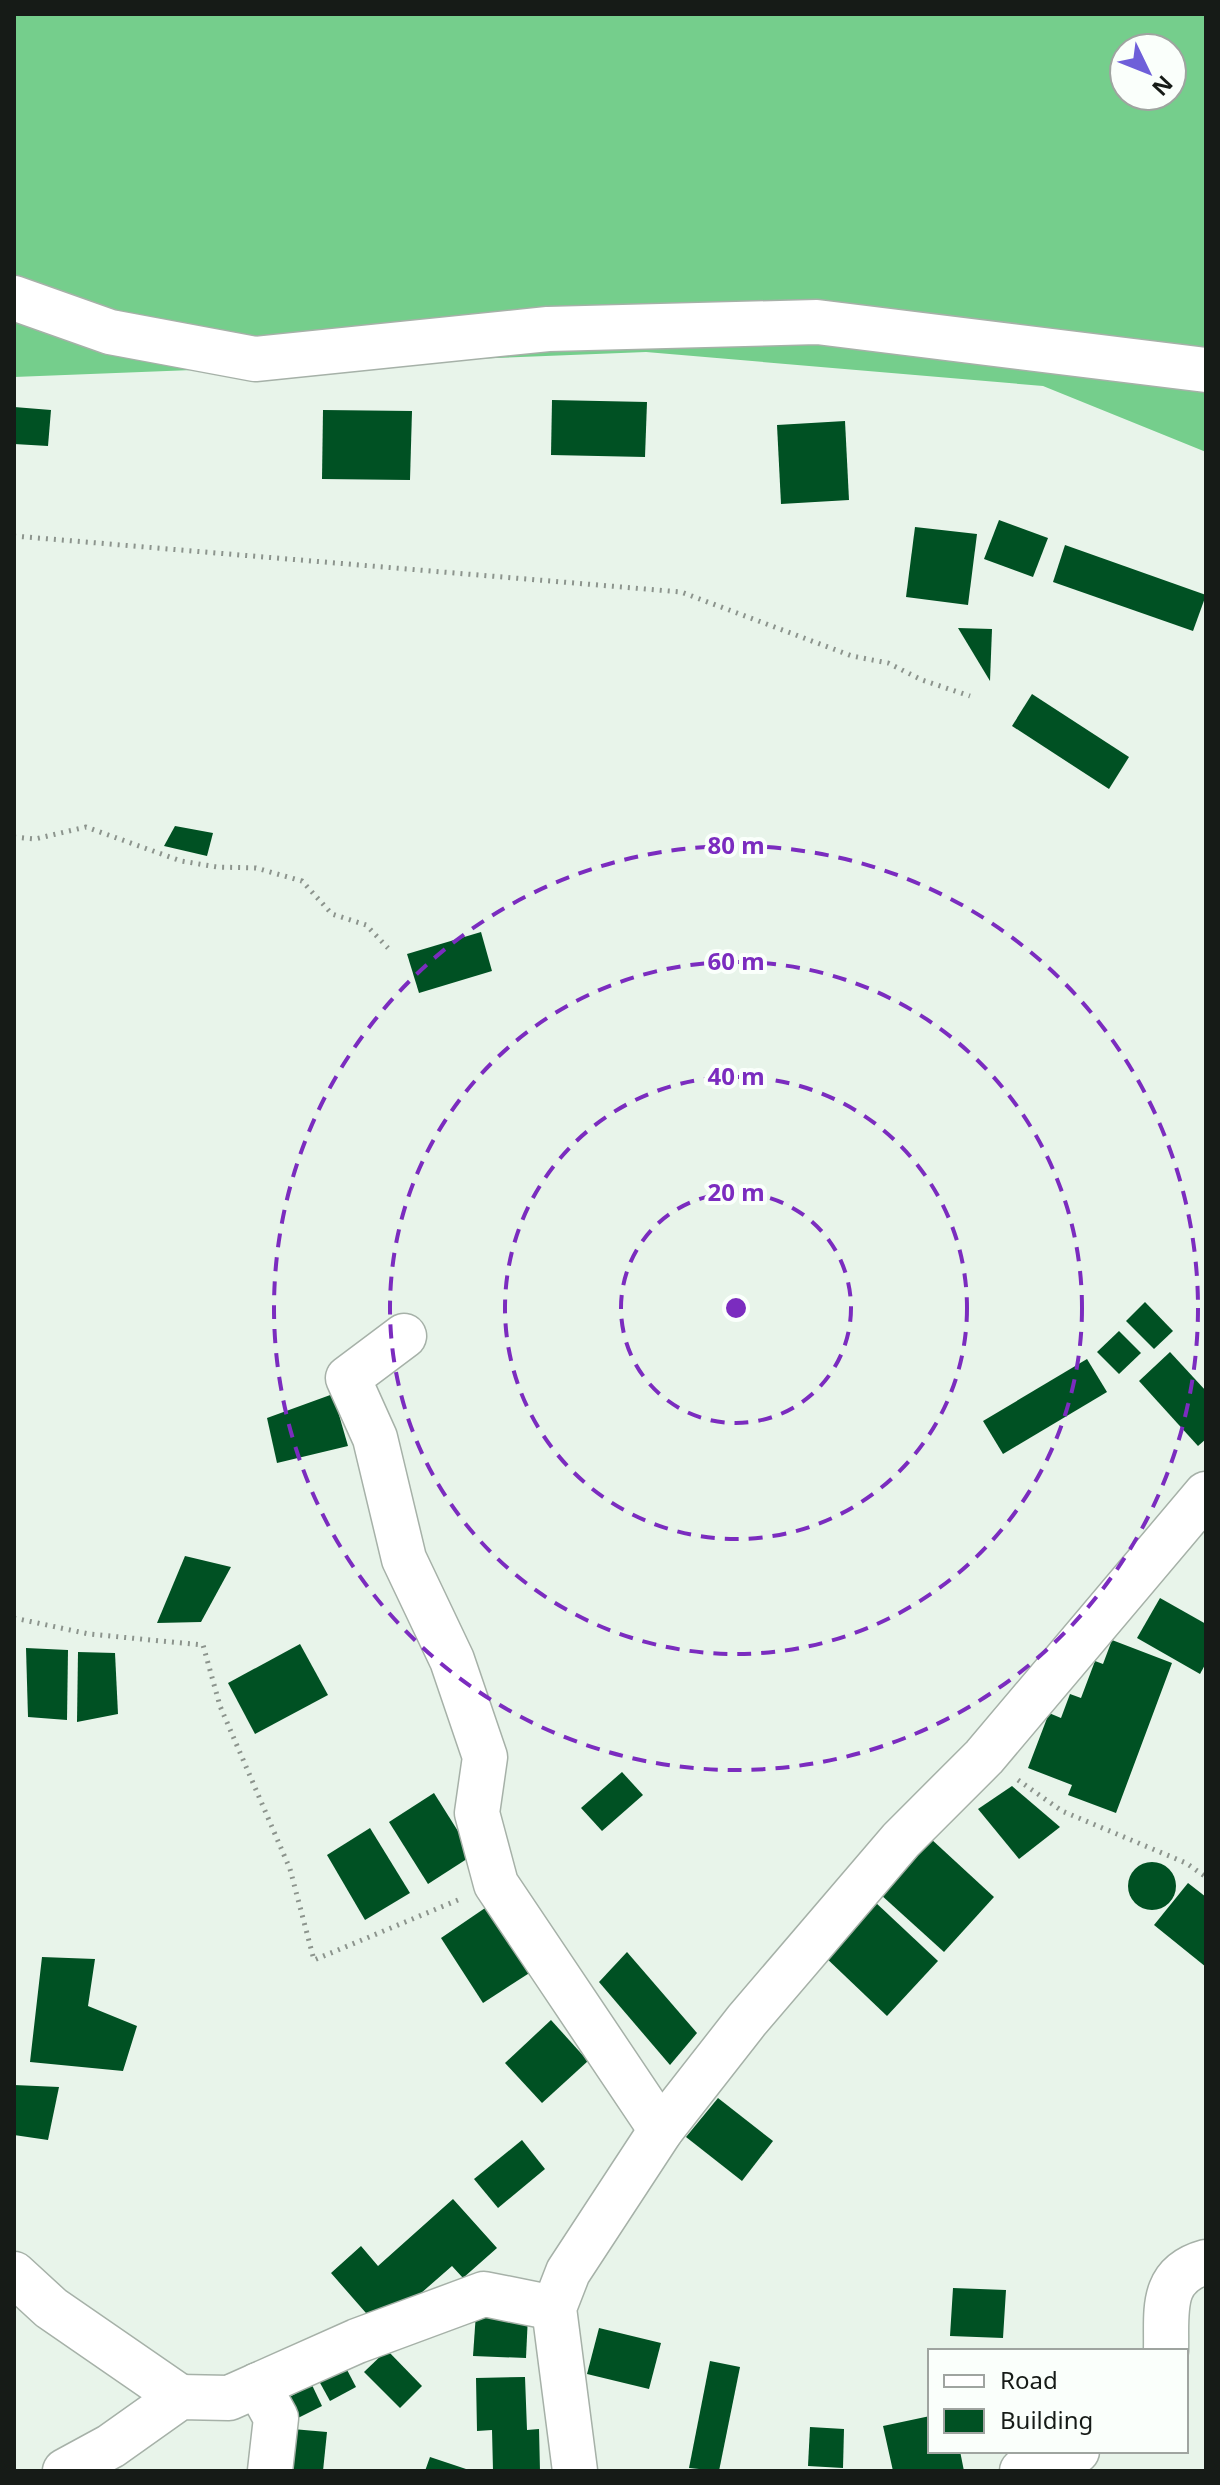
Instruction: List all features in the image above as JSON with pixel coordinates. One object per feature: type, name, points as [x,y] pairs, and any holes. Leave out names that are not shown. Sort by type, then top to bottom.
[{"type":"street","points":[[14,298],[110,332],[255,359],[548,329],[817,322],[1206,370]]},
{"type":"street","points":[[404,1336],[348,1378],[375,1438],[404,1559],[452,1660],[485,1757],[477,1813],[496,1884],[661,2130]]},
{"type":"street","points":[[581,2470],[554,2308],[568,2272],[661,2130],[747,2020],[901,1840],[984,1757],[1199,1514]]},
{"type":"street","points":[[1166,2349],[1168,2296],[1173,2283],[1191,2266],[1206,2262]]},
{"type":"street","points":[[14,2274],[51,2308],[180,2397],[229,2398],[357,2341],[484,2294],[554,2308]]},
{"type":"street","points":[[258,2385],[276,2418],[270,2471]]},
{"type":"street","points":[[65,2471],[111,2446],[180,2397]]},
{"type":"street","points":[[1022,2471],[1072,2453]]},
{"type":"path","points":[[14,536],[681,592],[852,656],[888,663],[922,680],[970,696]]},
{"type":"path","points":[[14,837],[35,839],[86,827],[181,861],[217,867],[256,868],[302,881],[332,914],[366,925],[388,948]]},
{"type":"path","points":[[14,1618],[89,1634],[203,1645],[220,1706],[290,1869],[314,1960],[496,1884]]},
{"type":"path","points":[[984,1757],[1062,1811],[1186,1863],[1206,1877]]},
{"type":"green space","points":[[14,14],[1206,14],[1206,452],[1043,386],[646,352],[14,377]]},
{"type":"building","points":[[552,400],[647,402],[645,457],[551,455]]},
{"type":"building","points":[[14,407],[51,410],[48,446],[14,444]]},
{"type":"building","points":[[323,410],[412,411],[410,480],[322,479]]},
{"type":"building","points":[[845,421],[849,500],[781,504],[777,425]]},
{"type":"building","points":[[999,520],[1048,538],[1033,577],[984,559]]},
{"type":"building","points":[[915,527],[977,534],[968,605],[906,597]]},
{"type":"building","points":[[1065,545],[1206,595],[1193,631],[1053,582]]},
{"type":"building","points":[[958,628],[992,629],[990,681]]},
{"type":"building","points":[[1032,694],[1129,757],[1109,789],[1012,726]]},
{"type":"building","points":[[175,826],[213,833],[207,856],[164,846]]},
{"type":"building","points":[[481,932],[492,971],[419,993],[407,954]]},
{"type":"building","points":[[1145,1302],[1173,1331],[1154,1349],[1126,1321]]},
{"type":"building","points":[[1119,1331],[1141,1353],[1119,1374],[1097,1352]]},
{"type":"building","points":[[1170,1352],[1206,1391],[1206,1439],[1198,1446],[1139,1381]]},
{"type":"building","points":[[1087,1359],[1107,1392],[1003,1454],[983,1421]]},
{"type":"building","points":[[333,1394],[348,1446],[277,1463],[267,1418]]},
{"type":"building","points":[[185,1556],[231,1567],[201,1622],[157,1623]]},
{"type":"building","points":[[1160,1598],[1206,1624],[1206,1663],[1200,1674],[1137,1638]]},
{"type":"building","points":[[1112,1640],[1172,1663],[1116,1813],[1068,1795],[1072,1785],[1028,1768],[1049,1713],[1061,1718],[1070,1694],[1081,1698],[1095,1661],[1103,1664]]},
{"type":"building","points":[[300,1644],[328,1695],[255,1734],[228,1683]]},
{"type":"building","points":[[26,1648],[68,1650],[67,1720],[28,1717]]},
{"type":"building","points":[[78,1652],[115,1653],[118,1714],[77,1722]]},
{"type":"building","points":[[622,1772],[643,1795],[602,1831],[581,1808]]},
{"type":"building","points":[[1012,1786],[1060,1827],[1019,1859],[978,1809]]},
{"type":"building","points":[[434,1793],[473,1855],[428,1884],[389,1822]]},
{"type":"building","points":[[370,1828],[410,1893],[365,1920],[327,1855]]},
{"type":"building","points":[[930,1838],[994,1897],[944,1952],[880,1894]]},
{"type":"building","points":[[1152,1862],[1169,1869],[1176,1886],[1169,1903],[1152,1910],[1135,1903],[1128,1886],[1135,1869]]},
{"type":"building","points":[[1188,1883],[1206,1897],[1206,1967],[1154,1925]]},
{"type":"building","points":[[874,1901],[938,1961],[887,2016],[823,1955]]},
{"type":"building","points":[[488,1906],[531,1972],[483,2003],[441,1938]]},
{"type":"building","points":[[627,1952],[697,2033],[670,2065],[599,1982]]},
{"type":"building","points":[[42,1957],[95,1959],[88,2006],[137,2026],[123,2071],[30,2062]]},
{"type":"building","points":[[551,2020],[588,2061],[542,2103],[505,2063]]},
{"type":"building","points":[[14,2085],[59,2087],[48,2140],[14,2135]]},
{"type":"building","points":[[718,2098],[773,2141],[742,2181],[686,2137]]},
{"type":"building","points":[[522,2140],[545,2169],[498,2208],[474,2179]]},
{"type":"building","points":[[453,2199],[497,2248],[463,2278],[452,2266],[380,2329],[331,2273],[361,2246],[378,2266]]},
{"type":"building","points":[[953,2288],[1006,2290],[1003,2338],[950,2336]]},
{"type":"building","points":[[476,2313],[528,2315],[526,2358],[473,2356]]},
{"type":"building","points":[[599,2328],[661,2343],[649,2389],[587,2374]]},
{"type":"building","points":[[387,2350],[422,2386],[400,2408],[364,2372]]},
{"type":"building","points":[[710,2361],[740,2367],[719,2471],[689,2468]]},
{"type":"building","points":[[345,2366],[356,2387],[330,2401],[319,2381]]},
{"type":"building","points":[[525,2377],[527,2430],[539,2429],[540,2471],[493,2471],[492,2430],[477,2431],[476,2378]]},
{"type":"building","points":[[312,2385],[322,2406],[288,2423],[278,2403]]},
{"type":"building","points":[[928,2416],[928,2453],[960,2453],[964,2471],[893,2471],[883,2426]]},
{"type":"building","points":[[810,2427],[844,2429],[843,2468],[808,2466]]},
{"type":"building","points":[[281,2428],[327,2432],[323,2471],[277,2471]]},
{"type":"building","points":[[430,2457],[469,2470],[469,2471],[425,2471]]}]
